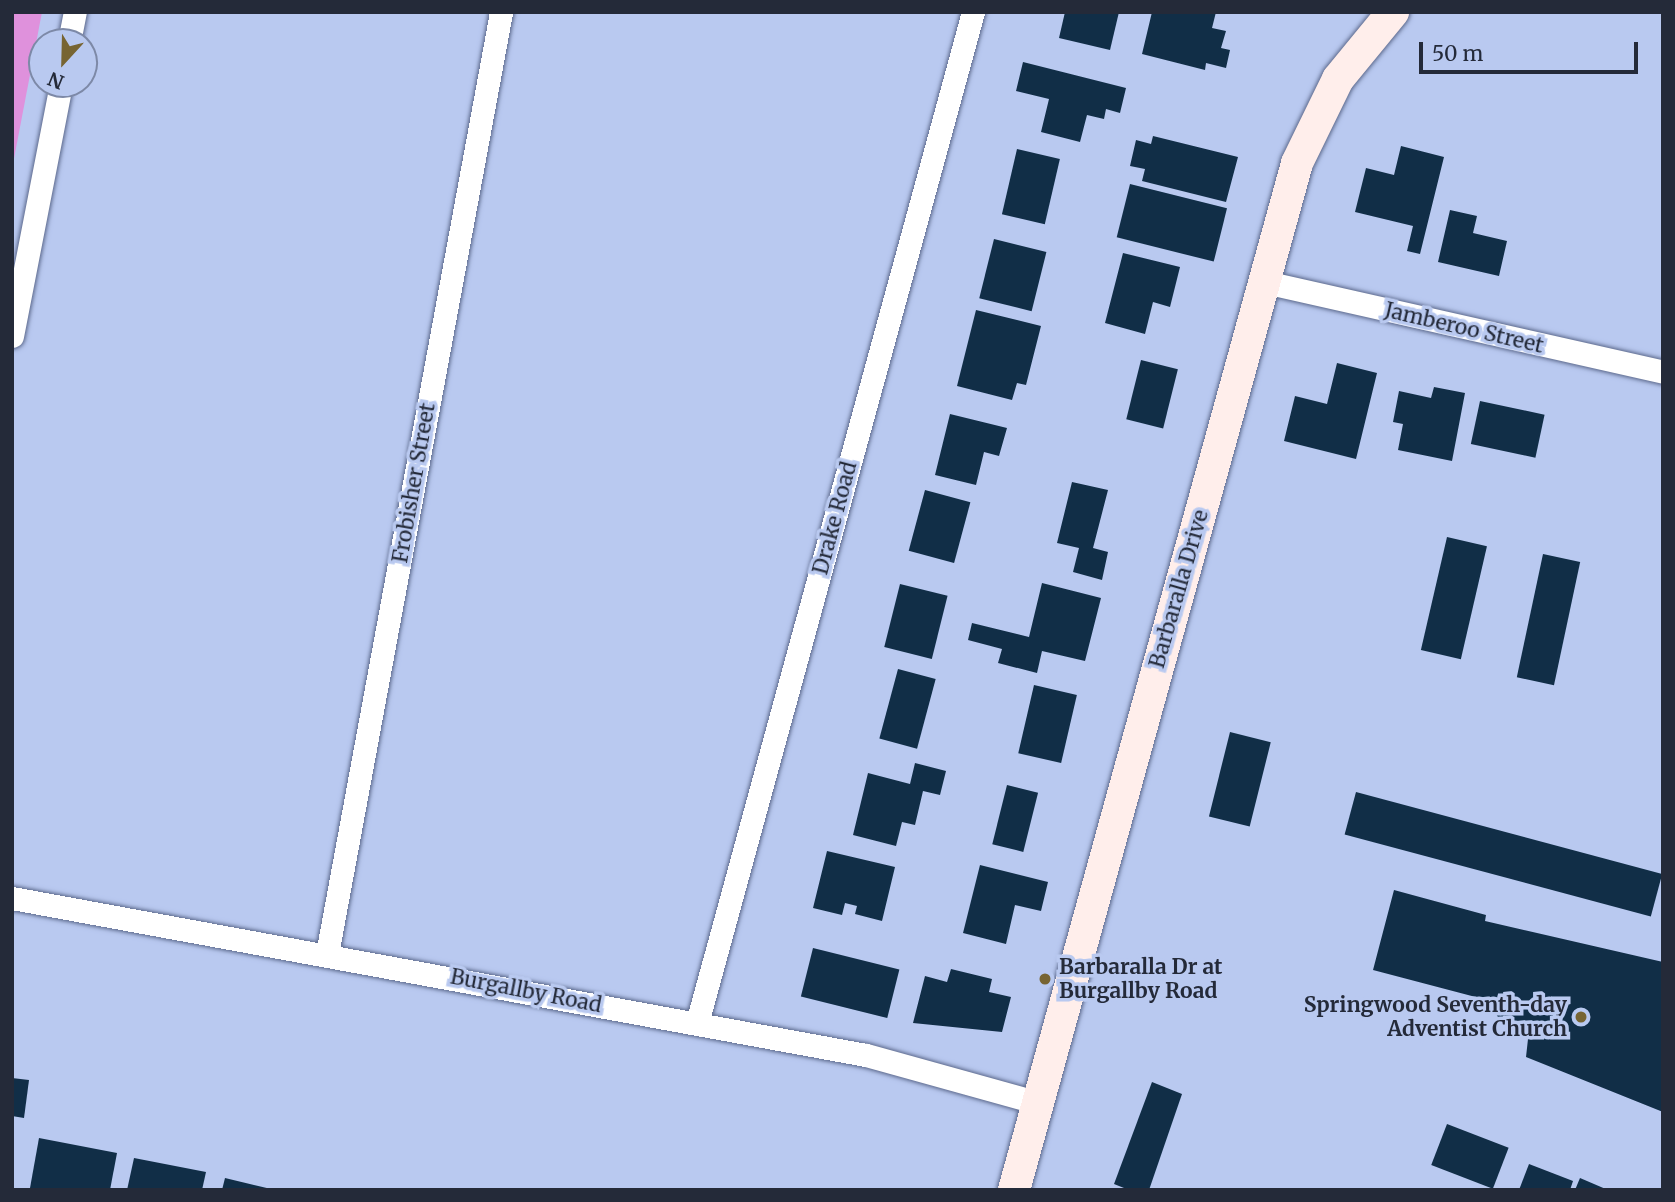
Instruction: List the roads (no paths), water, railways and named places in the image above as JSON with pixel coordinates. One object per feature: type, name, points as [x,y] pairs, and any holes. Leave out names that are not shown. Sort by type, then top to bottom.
[{"type":"street","name":"Frobisher Street","points":[[327,954],[501,12]]},
{"type":"street","name":"Drake Road","points":[[697,1023],[973,12]]},
{"type":"street","name":"Barbaralla Drive","points":[[1014,1190],[1036,1102],[1309,133],[1338,79],[1393,12]]},
{"type":"street","points":[[12,336],[58,98]]},
{"type":"street","name":"Jamberoo Street","points":[[1265,282],[1663,372]]},
{"type":"street","name":"Burgallby Road","points":[[12,898],[866,1055],[1036,1102]]},
{"type":"place","name":"Barbaralla Dr at Burgallby Road","points":[[1045,979]]},
{"type":"place","name":"Springwood Seventh-day Adventist Church","points":[[1581,1017]]}]
